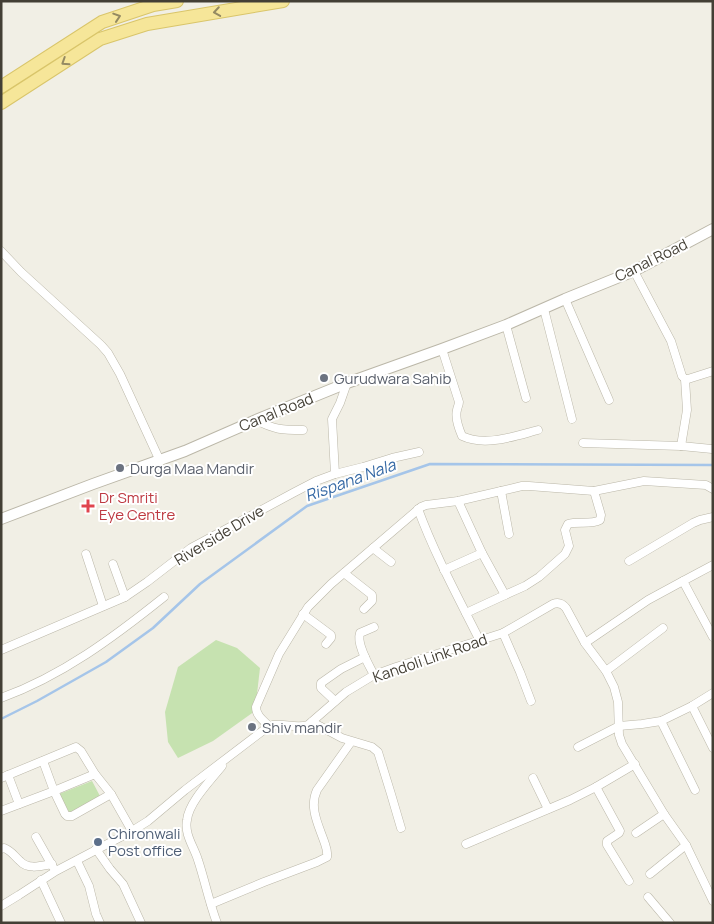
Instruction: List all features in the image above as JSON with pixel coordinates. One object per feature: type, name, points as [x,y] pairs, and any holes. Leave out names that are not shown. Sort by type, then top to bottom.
[{"type":"main road","points":[[1,88],[102,22],[153,5],[177,1]]},
{"type":"main road","points":[[1,103],[100,39],[146,24],[283,1]]},
{"type":"street","name":"Canal Road","points":[[1,519],[160,461],[348,383],[506,325],[634,271],[713,229]]},
{"type":"street","points":[[1,251],[108,353],[120,374],[160,461]]},
{"type":"street","points":[[634,271],[666,330],[682,376],[685,379],[687,410],[681,446]]},
{"type":"street","points":[[565,299],[608,400]]},
{"type":"street","points":[[544,308],[572,419]]},
{"type":"street","points":[[506,325],[526,398]]},
{"type":"street","points":[[442,350],[459,402],[456,415],[462,436],[494,440],[538,430]]},
{"type":"street","points":[[685,379],[713,371]]},
{"type":"street","points":[[335,474],[332,419],[348,383]]},
{"type":"street","points":[[256,420],[277,429],[303,430]]},
{"type":"street","points":[[583,443],[681,446],[712,449]]},
{"type":"street","name":"Riverside Drive","points":[[1,650],[125,597],[190,548],[316,481],[335,474],[419,452]]},
{"type":"street","points":[[269,726],[258,714],[256,707],[279,654],[303,614],[344,572],[418,509],[426,505],[458,501],[529,486],[594,491],[644,481],[706,485],[713,489]]},
{"type":"street","points":[[501,491],[509,534]]},
{"type":"street","points":[[466,613],[526,586],[565,554],[568,548],[565,530],[568,524],[600,520],[601,515],[594,491]]},
{"type":"street","points":[[458,501],[482,553],[505,595]]},
{"type":"street","points":[[418,509],[429,539],[480,641]]},
{"type":"street","points":[[629,561],[694,523],[713,517]]},
{"type":"street","points":[[373,548],[391,562]]},
{"type":"street","points":[[444,570],[482,553]]},
{"type":"street","points":[[86,554],[103,606]]},
{"type":"street","points":[[113,564],[125,597]]},
{"type":"street","points":[[713,564],[648,600],[586,643],[606,671],[616,695],[619,735],[622,744],[664,814],[686,845],[713,901]]},
{"type":"street","points":[[344,572],[372,595],[372,601],[364,609]]},
{"type":"street","points":[[683,581],[713,637]]},
{"type":"street","points":[[1,698],[28,688],[68,667],[131,624],[164,597]]},
{"type":"street","name":"Kandoli Link Road","points":[[312,722],[346,692],[374,675],[503,633],[552,604],[562,604],[566,608],[586,643]]},
{"type":"street","points":[[303,614],[331,635],[326,644]]},
{"type":"street","points":[[374,627],[365,630],[359,636],[365,657],[374,675]]},
{"type":"street","points":[[606,671],[663,628]]},
{"type":"street","points":[[503,633],[531,701]]},
{"type":"street","points":[[336,701],[321,688],[321,683],[341,669],[365,657]]},
{"type":"street","points":[[578,747],[619,726],[662,721],[713,693]]},
{"type":"street","points":[[692,706],[713,748]]},
{"type":"street","points":[[662,721],[695,790]]},
{"type":"street","points":[[1,849],[4,848],[12,852],[25,866],[54,868],[77,861],[148,821],[269,726],[301,727],[312,722],[335,735],[372,747],[378,752],[401,828]]},
{"type":"street","points":[[210,904],[326,857],[327,850],[315,813],[314,795],[352,742]]},
{"type":"street","points":[[19,804],[4,776],[76,747],[82,751],[132,831]]},
{"type":"street","points":[[215,922],[198,858],[187,832],[186,821],[194,804],[231,756]]},
{"type":"street","points":[[43,761],[65,814],[70,816],[110,794]]},
{"type":"street","points":[[466,844],[596,787],[635,764]]},
{"type":"street","points":[[1,811],[96,774]]},
{"type":"street","points":[[534,778],[548,809]]},
{"type":"street","points":[[596,787],[620,831],[607,841],[607,845],[629,881]]},
{"type":"street","points":[[636,833],[664,814]]},
{"type":"street","points":[[36,837],[54,868]]},
{"type":"street","points":[[650,874],[686,845]]},
{"type":"street","points":[[96,849],[123,884],[141,923]]},
{"type":"street","points":[[77,861],[89,886],[100,923]]},
{"type":"street","points":[[1,906],[41,880],[54,868]]},
{"type":"street","points":[[41,880],[60,923]]},
{"type":"street","points":[[648,897],[670,923]]},
{"type":"green space","points":[[216,640],[237,648],[260,668],[255,711],[213,741],[178,758],[168,742],[165,712],[178,667]]},
{"type":"green space","points":[[92,781],[100,796],[70,814],[59,794]]},
{"type":"waterway","name":"Rispana Nala","points":[[1,719],[106,662],[153,628],[200,584],[307,506],[430,464],[713,465]]},
{"type":"place","name":"Gurudwara Sahib","points":[[324,378]]},
{"type":"place","name":"Durga Maa Mandir","points":[[120,468]]},
{"type":"place","name":"Dr Smriti Eye Centre","points":[[88,506]]},
{"type":"place","name":"Shiv mandir","points":[[252,727]]},
{"type":"place","name":"Chironwali Post office","points":[[98,842]]}]
